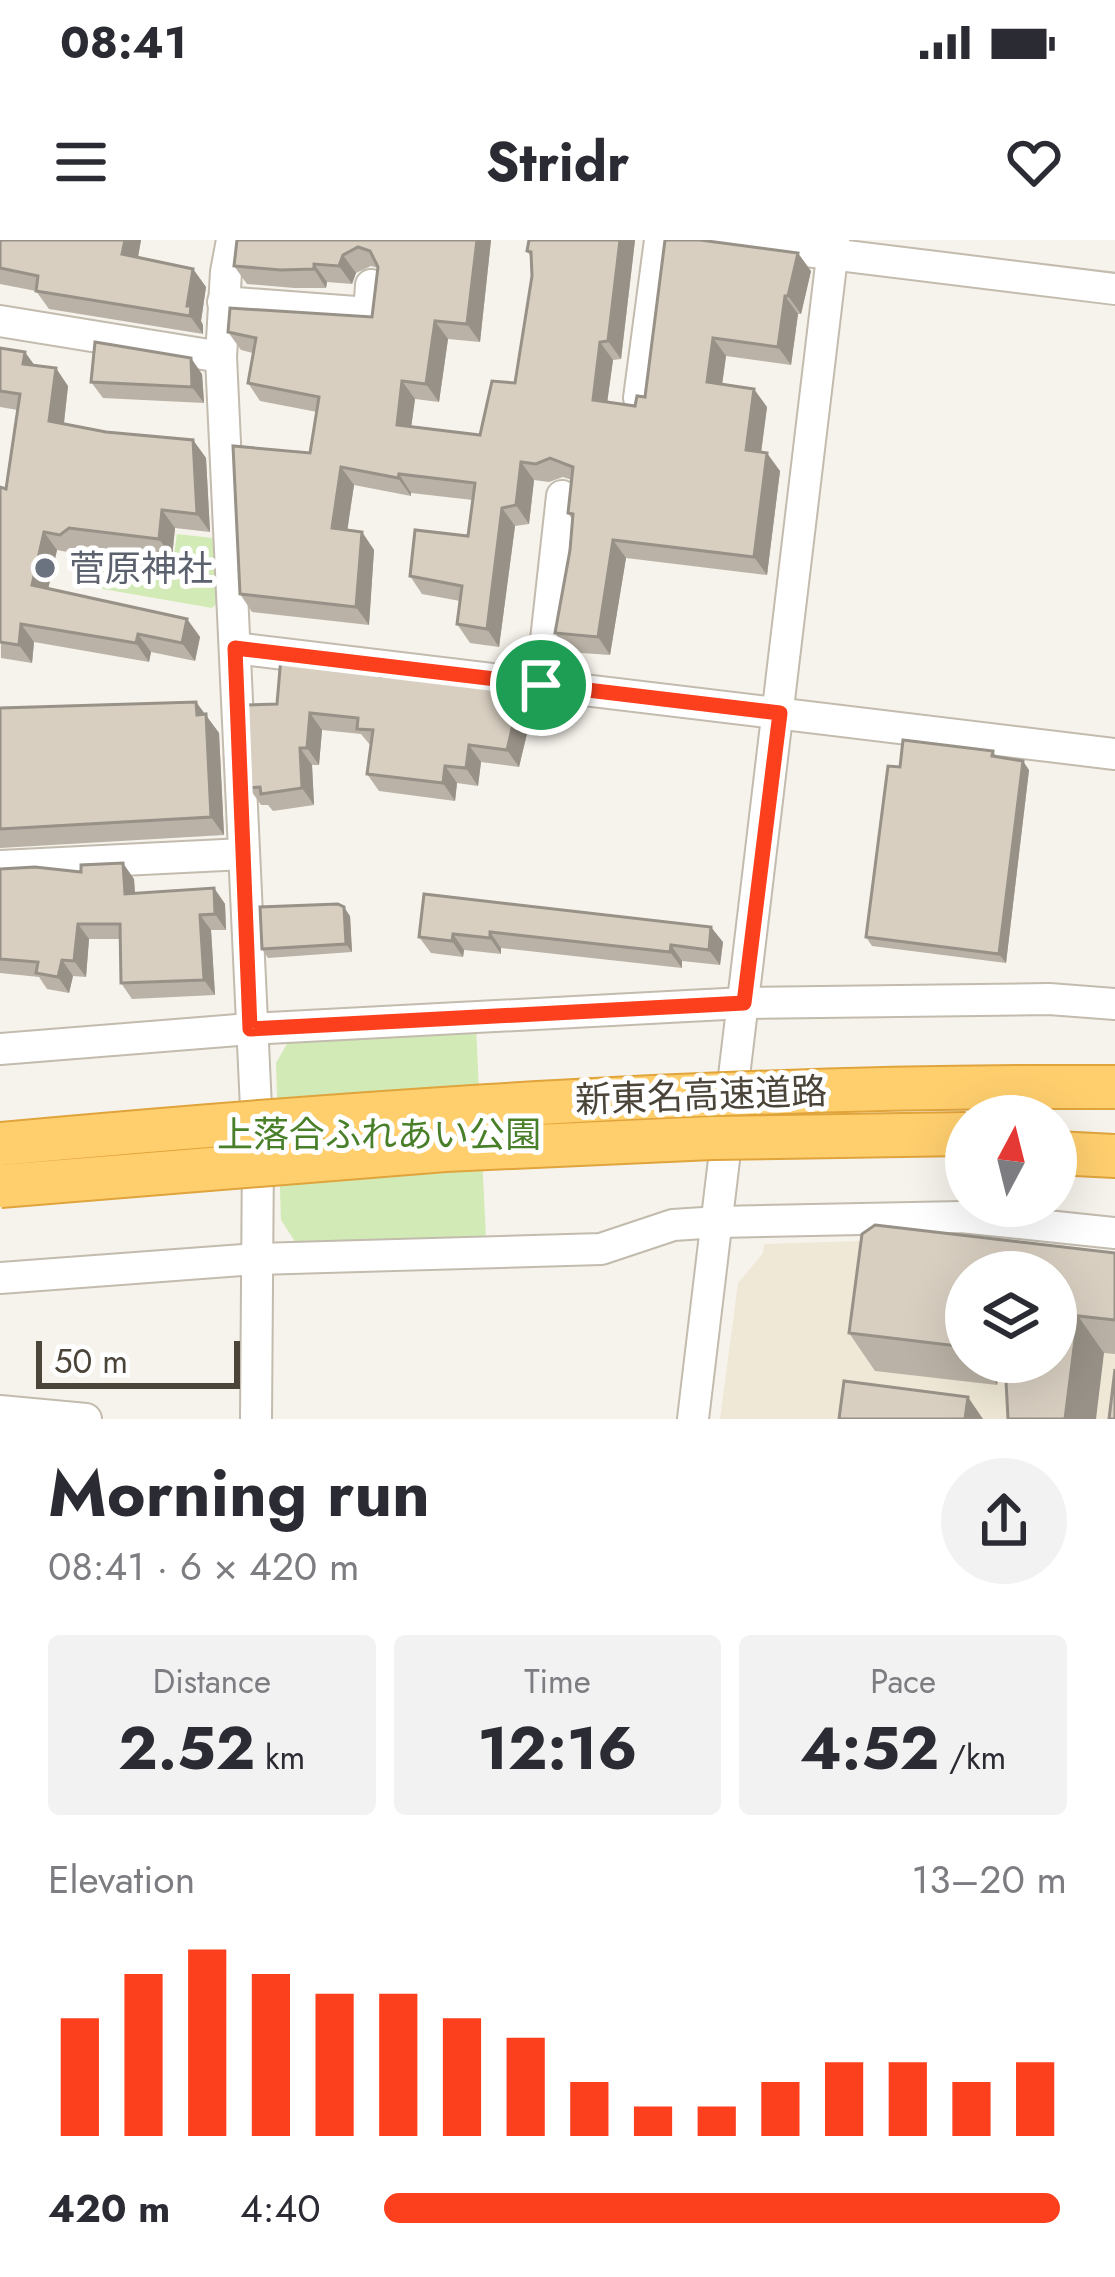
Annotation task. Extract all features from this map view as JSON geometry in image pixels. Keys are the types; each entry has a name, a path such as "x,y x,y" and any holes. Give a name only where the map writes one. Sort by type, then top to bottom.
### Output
{"highway":[{"path":"972,1087 1115,1078"},
{"name":"新東名高速道路","path":"0,1144 493,1103 972,1087 1115,1088"},
{"path":"1077,1134 1115,1133"},
{"name":"新東名高速道路","path":"0,1186 445,1150 712,1138 945,1134"},
{"path":"445,1150 601,1155 945,1152"},
{"path":"1077,1155 1115,1156"}],"street":[{"path":"232,240 221,357 258,1150 256,1419"},
{"path":"639,398 659,240"},
{"path":"717,240 833,247 1115,289"},
{"path":"693,1419 833,247"},
{"path":"224,302 369,310"},
{"path":"0,321 221,357"},
{"path":"541,685 562,496"},
{"path":"235,648 1115,754"},
{"path":"0,866 244,854"},
{"path":"0,1049 250,1029 744,1003 1049,1000 1115,1004"},
{"path":"0,1278 257,1259 601,1250 673,1225 719,1222 961,1217 1115,1233"},
{"path":"0,1412 86,1419"}],"shaded area":[{"path":"987,1237 1115,1254 1115,1419 720,1419 738,1283 763,1253 764,1244"}],"green space":[{"path":"108,521 106,549 139,553 138,560 173,563 177,534 213,538 216,604 212,608 103,589 84,577 88,544"},
{"name":"上落合ふれあい公園","path":"476,1026 486,1240 298,1246 281,1220 276,1063 291,1037"}],"building":[{"path":"0,240 125,240 122,254 193,269 187,306 191,306 190,316 36,291 38,276 0,268"},
{"path":"237,240 477,240 467,324 435,321 426,384 402,381 397,425 480,435 492,381 515,383 532,276 529,240 620,240 608,341 600,342 593,400 635,406 637,396 645,397 665,240 798,253 785,296 778,347 713,338 707,382 754,389 746,450 767,453 754,557 613,540 598,637 555,633 570,550 573,467 550,458 536,464 521,462 516,505 502,508 487,629 457,624 462,586 410,576 415,530 468,536 475,483 399,474 398,478 341,467 332,528 362,532 356,607 240,594 233,446 310,453 319,397 248,383 256,338 228,332 230,308 372,317 378,267 370,251 358,247 343,255 339,266 314,264 314,269 281,270 234,266"},
{"path":"95,342 191,358 192,387 91,382"},
{"path":"0,348 25,352 23,364 56,368 49,421 193,440 197,514 162,510 159,539 69,528 60,535 44,532 32,585 187,619 182,643 138,634 136,643 21,624 19,645 0,642 0,487 6,489 20,394 0,391"},
{"path":"281,657 380,669 380,676 421,679 422,674 522,686 507,750 469,745 466,768 445,766 443,783 367,774 373,730 357,729 358,718 310,713 307,748 300,748 302,788 261,794 260,787 249,788 246,705 277,704"},
{"path":"196,702 197,715 206,714 211,817 0,829 0,708"},
{"path":"903,740 993,751 992,756 1023,761 999,954 866,937 888,766 900,767"},
{"path":"123,863 125,894 214,888 215,914 200,915 204,980 121,983 120,924 78,924 74,961 62,960 58,977 36,973 38,962 0,959 0,869 81,872 81,865"},
{"path":"424,894 711,927 709,950 671,945 670,952 490,932 490,938 453,934 452,941 419,937"},
{"path":"260,907 344,907 346,944 262,949"},
{"path":"875,1225 1115,1253 1115,1320 1078,1316 1077,1324 1077,1251 945,1251 945,1344 849,1333 862,1234"},
{"path":"1115,1369 1115,1419 1109,1419"},
{"path":"844,1381 968,1397 965,1419 839,1419"},
{"path":"1006,1383 1070,1383 1065,1419 1008,1419"}],"place":[{"name":"菅原神社","path":"45,568"}],"route":[{"path":"235,648 541,685 780,713 744,1003 250,1029 235,648"}]}
